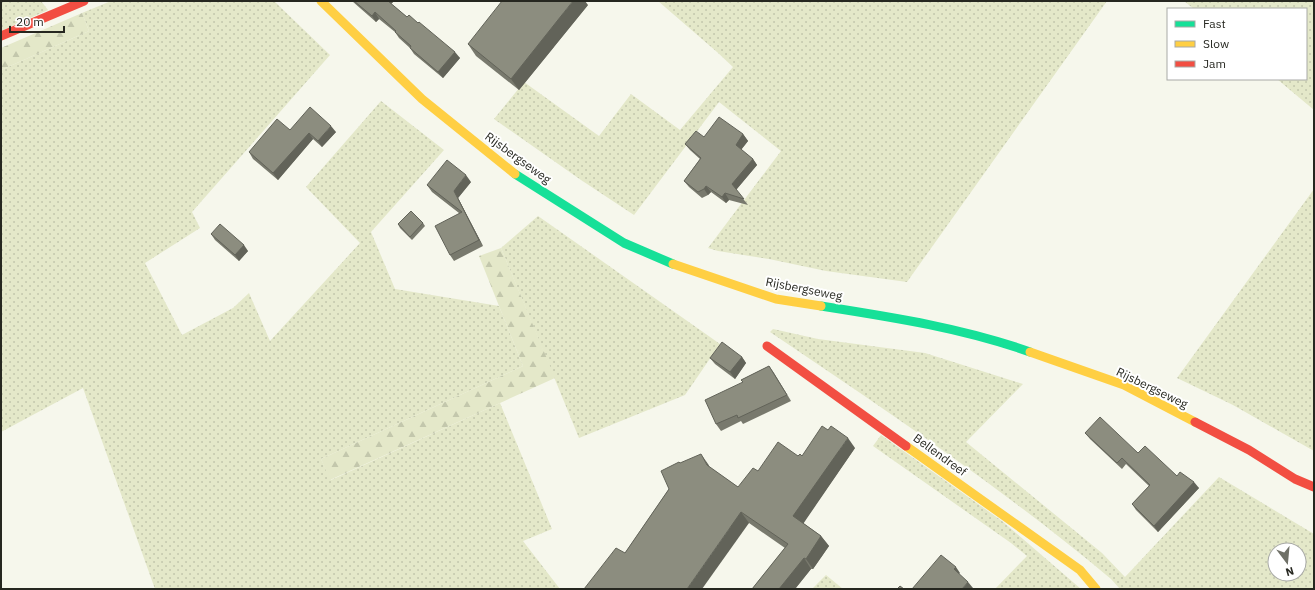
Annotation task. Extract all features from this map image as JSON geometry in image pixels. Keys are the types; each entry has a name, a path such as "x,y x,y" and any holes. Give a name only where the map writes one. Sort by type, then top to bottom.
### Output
{"main road":[{"path":"1,36 84,1"},
{"name":"Rijsbergseweg","path":"321,1 422,99 516,176 624,243 680,267 776,298 904,319 1012,346 1124,386 1249,450 1312,491"},
{"name":"Bellendreef","path":"767,346 1080,570 1096,589"}],"green space":[{"path":"1,1 41,1 48,10 1,31"},
{"path":"111,1 274,1 330,55 192,212 200,228 145,263 182,335 233,308 249,293 270,341 360,243 306,187 381,101 444,150 371,232 395,289 499,306 523,366 321,459 331,480 500,403 552,529 523,541 560,589 155,589 83,388 1,432 1,70 89,31 82,13"},
{"path":"658,1 1107,1 907,282 826,271 708,248 781,151 719,102 634,215 494,119 524,82 599,136 631,94 680,130 733,67"},
{"path":"1184,1 1314,1 1314,110 1278,80 1307,80 1307,8 1193,8"},
{"path":"82,13 89,31 1,70 1,48"},
{"path":"1314,189 1314,451 1233,405 1177,378"},
{"path":"538,216 720,344 685,395 579,438 501,248"},
{"path":"501,248 555,378 330,480 321,459 523,366 479,256"},
{"path":"773,329 818,339 925,353 1023,384 966,442 1102,553 1125,577 1219,477 1314,534 1314,589 1120,589 1111,579 1029,514 987,482 901,421 770,332"},
{"path":"881,435 1002,521 1081,589 995,589 1027,556 1011,543 873,446"},
{"path":"826,575 843,589 812,589"}],"building":[{"path":"354,1 388,1 407,17 409,15 418,23 419,22 455,52 438,72 410,48 411,46 375,12 372,16"},
{"path":"502,1 573,1 511,79 468,44"},
{"path":"310,107 331,126 318,141 309,133 273,173 249,152 277,119 290,130"},
{"path":"719,117 743,134 736,145 753,159 732,184 744,199 725,193 722,197 706,186 698,192 684,181 701,158 685,144 696,131 704,137"},
{"path":"447,160 466,175 454,191 479,240 450,255 435,226 462,212 427,185"},
{"path":"411,211 423,223 410,237 398,224"},
{"path":"220,224 244,245 235,255 211,234"},
{"path":"722,342 742,357 730,372 710,358"},
{"path":"769,366 787,395 738,418 737,415 716,424 705,400 743,382 741,380"},
{"path":"1100,417 1138,453 1145,446 1177,476 1180,472 1194,482 1154,526 1132,504 1150,485 1122,458 1117,463 1085,433"},
{"path":"822,426 828,430 831,426 848,438 793,516 821,536 806,559 804,558 779,589 752,589 788,544 741,512 687,589 584,589 616,548 625,553 669,489 661,471 679,462 680,463 701,454 707,465 738,487 753,468 758,471 778,442 798,456 800,454 802,456"},
{"path":"941,555 956,567 954,569 968,582 962,589 912,589"},
{"path":"900,586 904,589 897,589"}],"traffic: fast":[{"path":"515,174 624,243 673,264"},
{"path":"821,306 927,324 979,336 1030,352"}],"traffic: slow":[{"path":"321,1 422,99 515,174"},
{"path":"673,264 776,299 821,306"},
{"path":"1030,352 1124,385 1195,422"},
{"path":"906,446 1080,570 1096,589"}],"traffic: jam":[{"path":"1,36 84,1"},
{"path":"767,346 906,446"},
{"path":"1195,422 1249,450 1295,479 1314,487"}]}
